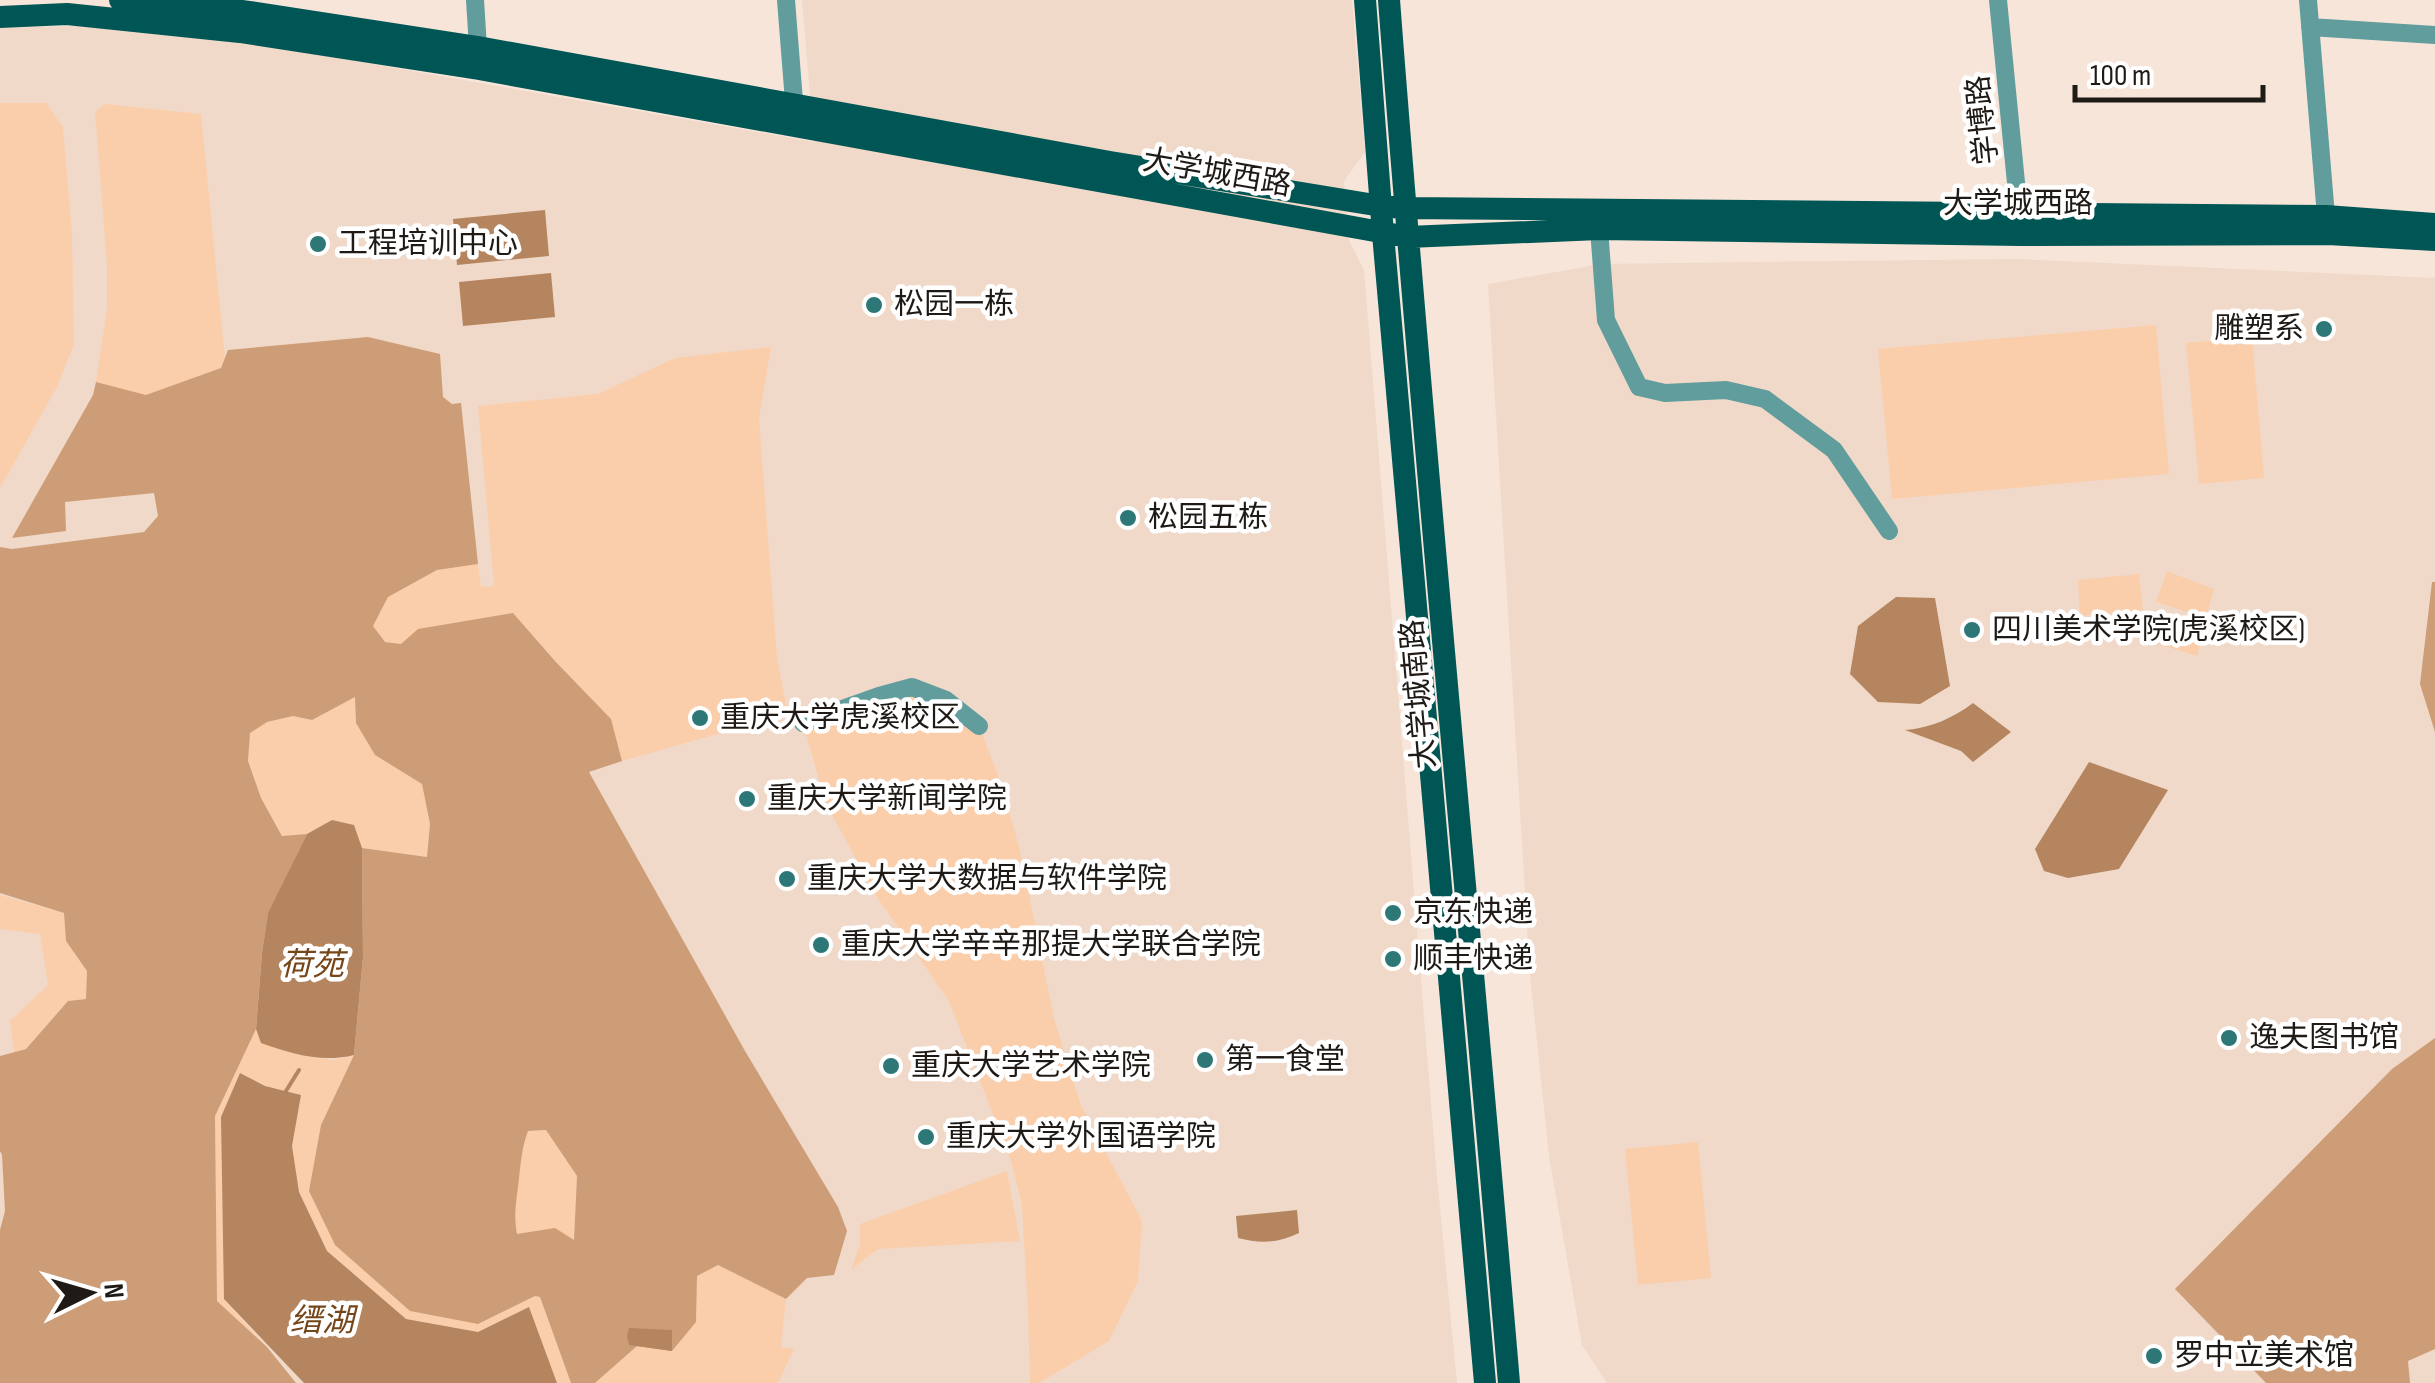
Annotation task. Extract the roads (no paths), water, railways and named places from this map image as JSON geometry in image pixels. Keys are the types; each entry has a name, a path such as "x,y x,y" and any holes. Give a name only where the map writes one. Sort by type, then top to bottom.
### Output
{"main road":[{"name":"大学城西路","path":"120,0 243,11 478,47 795,117 1408,237 1598,229 2435,224"},
{"name":"大学城南路","path":"1365,0 1393,207 1408,237 1508,1383"},
{"name":"大学城南路","path":"1389,0 1393,207 1383,234 1484,1383"},
{"name":"大学城西路","path":"0,17 67,7 1393,207 2020,225"},
{"name":"大学城西路","path":"2327,225 2435,240"}],"street":[{"path":"475,0 478,47"},
{"path":"786,0 795,117"},
{"name":"学博路","path":"1998,0 2020,225"},
{"path":"2308,0 2327,225"},
{"path":"2310,27 2435,34"},
{"path":"1598,229 1606,320 1639,386 1665,393 1726,390 1765,399 1834,450 1890,532"},
{"path":"804,723 912,688 946,700 979,726"}],"water":[{"path":"545,210 549,256 457,265 453,219"},
{"path":"551,273 555,317 463,326 459,282"},
{"path":"1896,597 1935,598 1950,686 1920,704 1878,702 1850,674 1858,626"},
{"path":"1973,703 2011,732 1973,762 1961,751 1905,730 1941,721"},
{"path":"2089,762 2168,790 2119,869 2068,878 2044,871 2035,849"},
{"name":"荷苑","path":"332,820 354,825 362,848 363,957 354,1055 319,1058 261,1043 256,1029 268,913 307,834"},
{"name":"缙湖","path":"240,1073 265,1086 301,1095 292,1146 299,1192 327,1251 406,1319 478,1332 529,1307 557,1383 304,1383 224,1299 221,1117"},
{"path":"1297,1210 1299,1233 1269,1242 1238,1238 1236,1216"},
{"path":"629,1328 672,1330 672,1351 629,1345"}],"waterway":[{"path":"286,1091 299,1070"}],"place":[{"name":"工程培训中心","path":"318,244"},
{"name":"松园一栋","path":"874,305"},
{"name":"雕塑系","path":"2324,329"},
{"name":"松园五栋","path":"1128,518"},
{"name":"四川美术学院(虎溪校区)","path":"1972,630"},
{"name":"重庆大学虎溪校区","path":"700,718"},
{"name":"重庆大学新闻学院","path":"747,799"},
{"name":"重庆大学大数据与软件学院","path":"787,879"},
{"name":"京东快递","path":"1393,913"},
{"name":"重庆大学辛辛那提大学联合学院","path":"821,945"},
{"name":"顺丰快递","path":"1393,959"},
{"name":"逸夫图书馆","path":"2229,1038"},
{"name":"第一食堂","path":"1205,1060"},
{"name":"重庆大学艺术学院","path":"891,1066"},
{"name":"重庆大学外国语学院","path":"926,1137"},
{"name":"罗中立美术馆","path":"2154,1356"}]}
